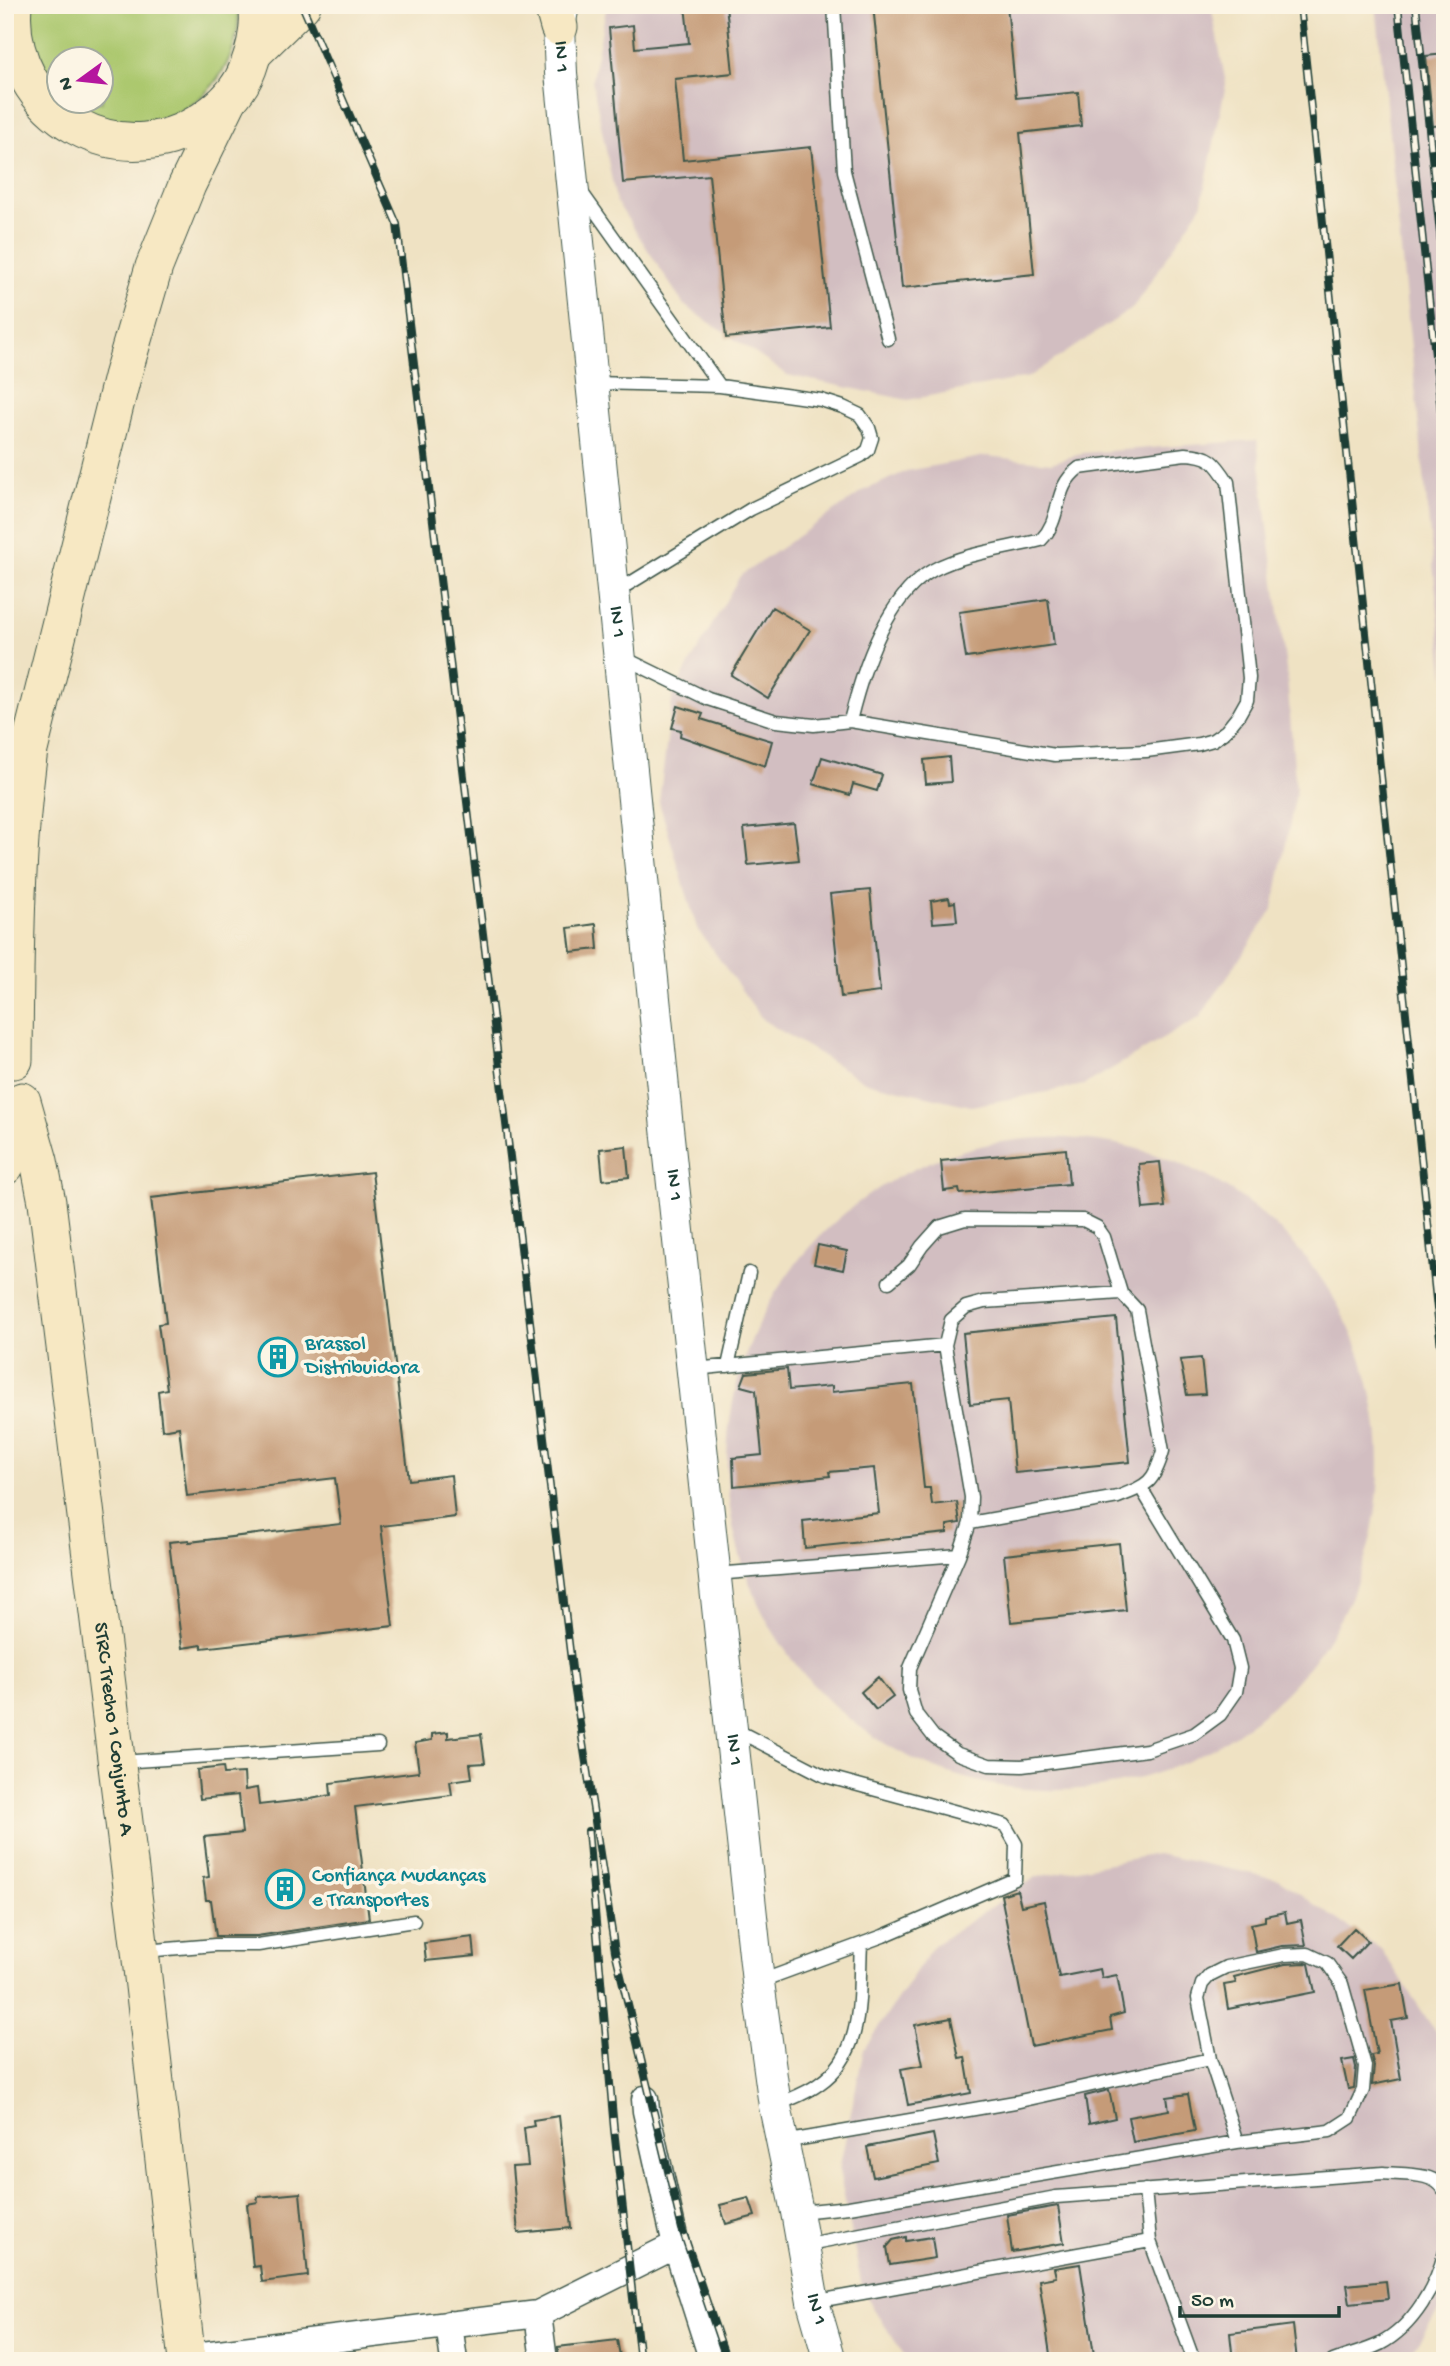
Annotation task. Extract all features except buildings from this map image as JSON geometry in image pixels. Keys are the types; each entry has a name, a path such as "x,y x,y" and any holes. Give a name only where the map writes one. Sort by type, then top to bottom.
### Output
{"main road":[{"path":"5,1166 16,1142 22,1101 22,1082 10,1053 17,866 29,750 122,377 154,267 187,185 228,101 244,78 254,51 259,13 257,5"},
{"path":"254,51 302,5"},
{"path":"10,27 21,68 43,103 76,128 116,141 157,141 196,127 228,101"},
{"name":"STRC Trecho 1 Conjunto A","path":"22,1101 47,1202 140,1951 186,2359"}],"street":[{"name":"IN 1","path":"558,12 571,177 758,1982 775,2106 813,2302 831,2361"},
{"path":"645,2099 676,2245 713,2361"},
{"path":"186,2359 286,2353 449,2324 538,2314 676,2245"},
{"path":"538,2314 544,2361"},
{"path":"449,2324 454,2361"}],"lane":[{"path":"834,5 844,171 888,339"},
{"path":"571,177 720,386"},
{"path":"592,383 720,386 821,400 860,415 872,438 868,450 846,464 751,509 614,593"},
{"path":"620,656 708,699 776,722 814,725 850,721 1055,755 1146,751 1213,740 1226,731 1238,716 1247,699 1249,678 1228,482 1221,469 1203,455 1185,454 1079,468 1062,485 1054,521 1041,540 962,559 934,569 916,581 900,598 868,663 850,721"},
{"path":"889,1282 909,1265 939,1227 965,1219 1083,1220 1097,1227 1104,1237 1121,1293 1137,1310 1163,1451 1157,1473 1141,1488 1118,1497 970,1522"},
{"path":"728,1366 749,1273"},
{"path":"1121,1293 984,1302 966,1307 951,1320 945,1345 971,1497 970,1522 910,1668 909,1690 916,1714 933,1736 958,1754 989,1765 1022,1766 1147,1750 1194,1734 1220,1714 1236,1692 1240,1668 1233,1640 1141,1488"},
{"path":"693,1370 945,1345"},
{"path":"715,1574 958,1555"},
{"path":"731,1728 825,1776 1005,1825 1016,1844 1015,1879 861,1944 758,1982"},
{"path":"116,1762 378,1745"},
{"path":"140,1951 215,1945 258,1945 414,1921"},
{"path":"775,2106 819,2085 843,2063 856,2032 861,1944"},
{"path":"797,2212 849,2207 1237,2142 1329,2130 1349,2118 1363,2090 1365,2066 1342,1984 1327,1963 1308,1954 1284,1955 1226,1967 1210,1975 1202,1984 1198,1998 1210,2059 1237,2142"},
{"path":"782,2142 1014,2102 1210,2059"},
{"path":"803,2245 1056,2197 1382,2173 1428,2177 1443,2186 1445,2192"},
{"path":"1145,2190 1150,2241 1194,2361"},
{"path":"813,2302 1150,2241"},
{"path":"1333,2361 1381,2343 1414,2316 1441,2267 1445,2250"}],"shaded area":[{"path":"607,5 1211,5 1226,84 1201,206 1133,308 1029,377 908,400 787,375 684,305 616,201 592,79"},
{"path":"1376,5 1445,5 1445,681"},
{"path":"1257,440 1287,677 1296,792 1273,909 1200,1017 1084,1085 971,1106 865,1082 763,1020 697,928 659,802 673,693 740,576 865,490 907,471 986,456 1051,463 1083,453"},
{"path":"1053,1138 1117,1144 1178,1163 1234,1193 1260,1212 1283,1234 1305,1257 1324,1283 1354,1339 1373,1400 1379,1464 1373,1528 1354,1589 1324,1645 1305,1671 1283,1694 1260,1716 1234,1735 1178,1765 1117,1784 1053,1790 989,1784 928,1765 872,1735 846,1716 823,1694 801,1671 782,1645 752,1589 733,1528 727,1464 733,1400 752,1339 782,1283 801,1257 823,1234 846,1212 872,1193 928,1163 989,1144"},
{"path":"1157,1854 1278,1879 1381,1949 1445,2046 1445,2302 1405,2361 908,2361 863,2292 839,2170 864,2049 933,1946 1036,1877"}],"green space":[{"path":"25,5 238,5 237,30 231,54 220,76 204,94 184,109 162,119 138,123 112,121 94,116 116,116 116,46 46,46 46,78 39,69"}],"railway":[{"path":"302,5 397,224 574,1685 615,1951 682,2229 727,2361"},
{"path":"1300,5 1445,1385"},
{"path":"1398,5 1445,450"},
{"path":"1416,5 1445,281"},
{"path":"588,1831 614,2129 640,2361"}],"place":[{"name":"Brassol Distribuidora","path":"278,1357"},
{"name":"Confiança Mudanças e Transportes","path":"285,1889"}]}
